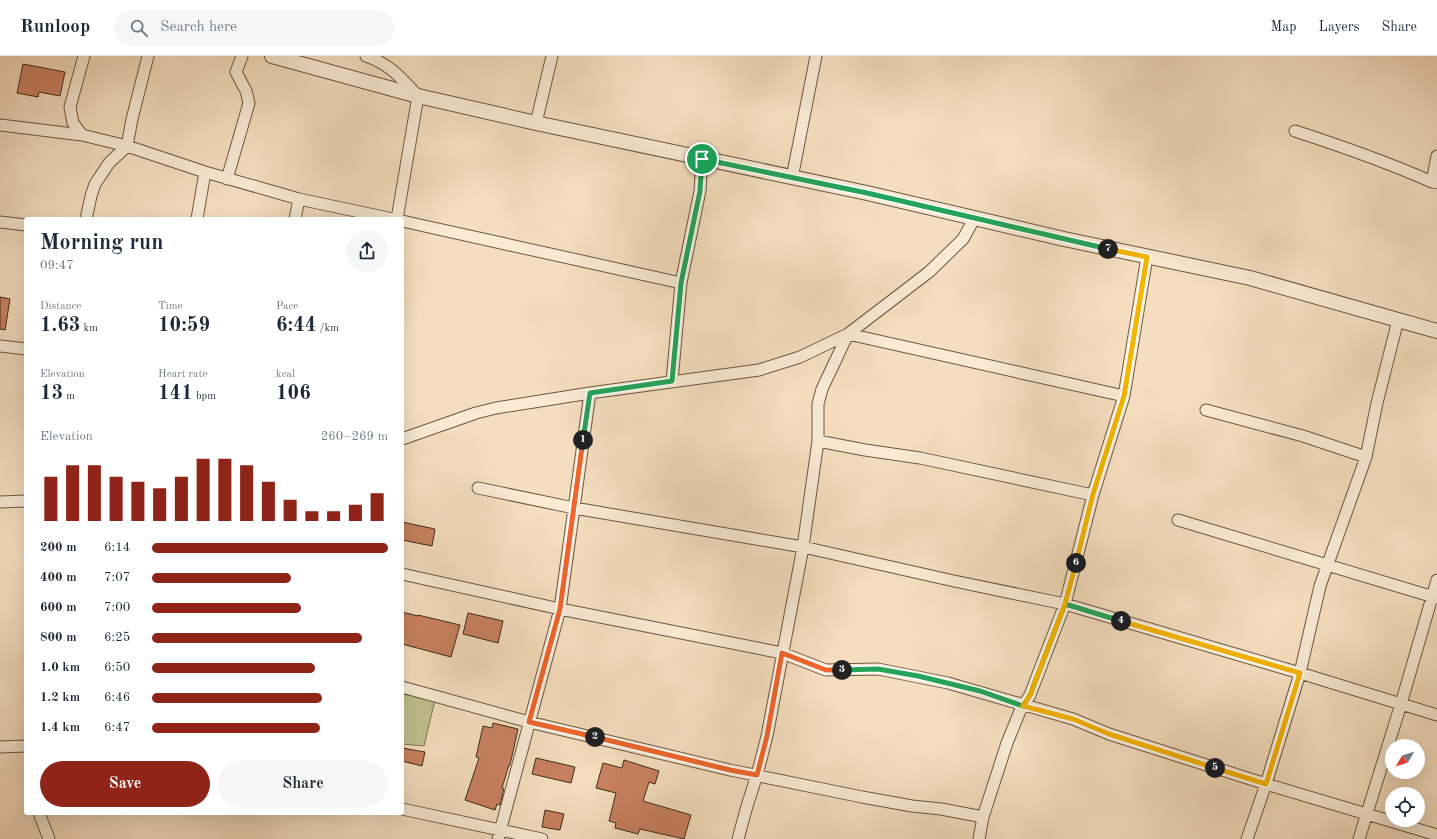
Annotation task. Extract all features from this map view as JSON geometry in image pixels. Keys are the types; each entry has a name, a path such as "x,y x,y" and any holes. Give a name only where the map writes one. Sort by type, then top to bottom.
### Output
{"street":[{"path":"82,135 73,123 70,107 84,56"},
{"path":"86,217 95,184 109,163 127,146 132,119 148,56"},
{"path":"227,179 249,103 246,91 236,72 242,56"},
{"path":"272,56 418,96 536,123 867,193 974,219 1250,278 1437,331"},
{"path":"366,56 378,60 393,69 418,96"},
{"path":"536,123 552,56"},
{"path":"792,178 816,56"},
{"path":"397,217 418,96"},
{"path":"0,125 82,135 127,146 227,179 299,199 384,217"},
{"path":"1295,131 1374,157 1435,183 1437,156"},
{"path":"672,381 681,283 700,191 702,159"},
{"path":"197,217 205,172"},
{"path":"295,217 299,199"},
{"path":"404,438 476,413 496,408 672,381 759,370 800,357 848,334 929,272 963,239 974,219"},
{"path":"404,221 681,283"},
{"path":"0,222 24,225"},
{"path":"979,839 984,817 1007,743 1023,706 1030,695 1065,604 1093,494 1124,396 1147,257"},
{"path":"1248,839 1300,673 1320,586 1366,457 1377,403 1398,320"},
{"path":"848,334 1124,396"},
{"path":"738,839 746,806 757,775 767,736 803,547 818,441 818,404 822,389 848,334"},
{"path":"0,346 24,349"},
{"path":"499,834 560,609 590,393"},
{"path":"1206,410 1303,436 1366,457"},
{"path":"818,441 920,458 1093,494"},
{"path":"478,488 574,508 803,547 1065,604 1437,715"},
{"path":"0,502 24,501"},
{"path":"1178,520 1435,597"},
{"path":"404,574 560,609 782,653 826,670 878,669 980,691 1023,706 1073,719 1109,734 1266,784 1368,813 1437,835"},
{"path":"1359,839 1435,597 1437,580"},
{"path":"404,688 529,722 730,770 862,797 984,817"},
{"path":"0,747 24,746"},
{"path":"404,810 499,834 542,839"},
{"path":"40,815 49,839"}],"green space":[{"path":"404,694 435,700 424,746 404,744"}],"building":[{"path":"23,64 65,72 60,96 39,92 38,97 17,93"},
{"path":"0,297 10,299 5,330 0,329"},
{"path":"404,522 435,529 432,546 404,540"},
{"path":"404,612 460,625 451,657 404,645"},
{"path":"468,613 503,621 498,643 463,634"},
{"path":"493,723 518,729 510,765 502,788 504,789 500,805 497,804 495,810 465,800 479,758 476,757 483,726 492,728"},
{"path":"404,748 425,752 422,766 404,762"},
{"path":"536,758 575,767 571,783 532,774"},
{"path":"624,760 659,771 655,784 649,782 643,801 691,815 684,839 640,829 638,834 615,828 616,823 609,821 616,793 596,788 603,763 622,768"},
{"path":"545,810 564,814 560,830 542,827"}],"route":[{"path":"702,159 700,191 681,283 672,381 590,393 560,609 529,722 603,738 730,770 757,775 767,736 782,653 812,666 826,670 878,669 918,676 980,691 1023,706 1030,695 1065,604 1300,673 1266,784 1109,734 1073,719 1023,706 1030,695 1048,649 1065,604 1093,494 1124,396 1147,257 974,219 867,193 702,159"}]}
